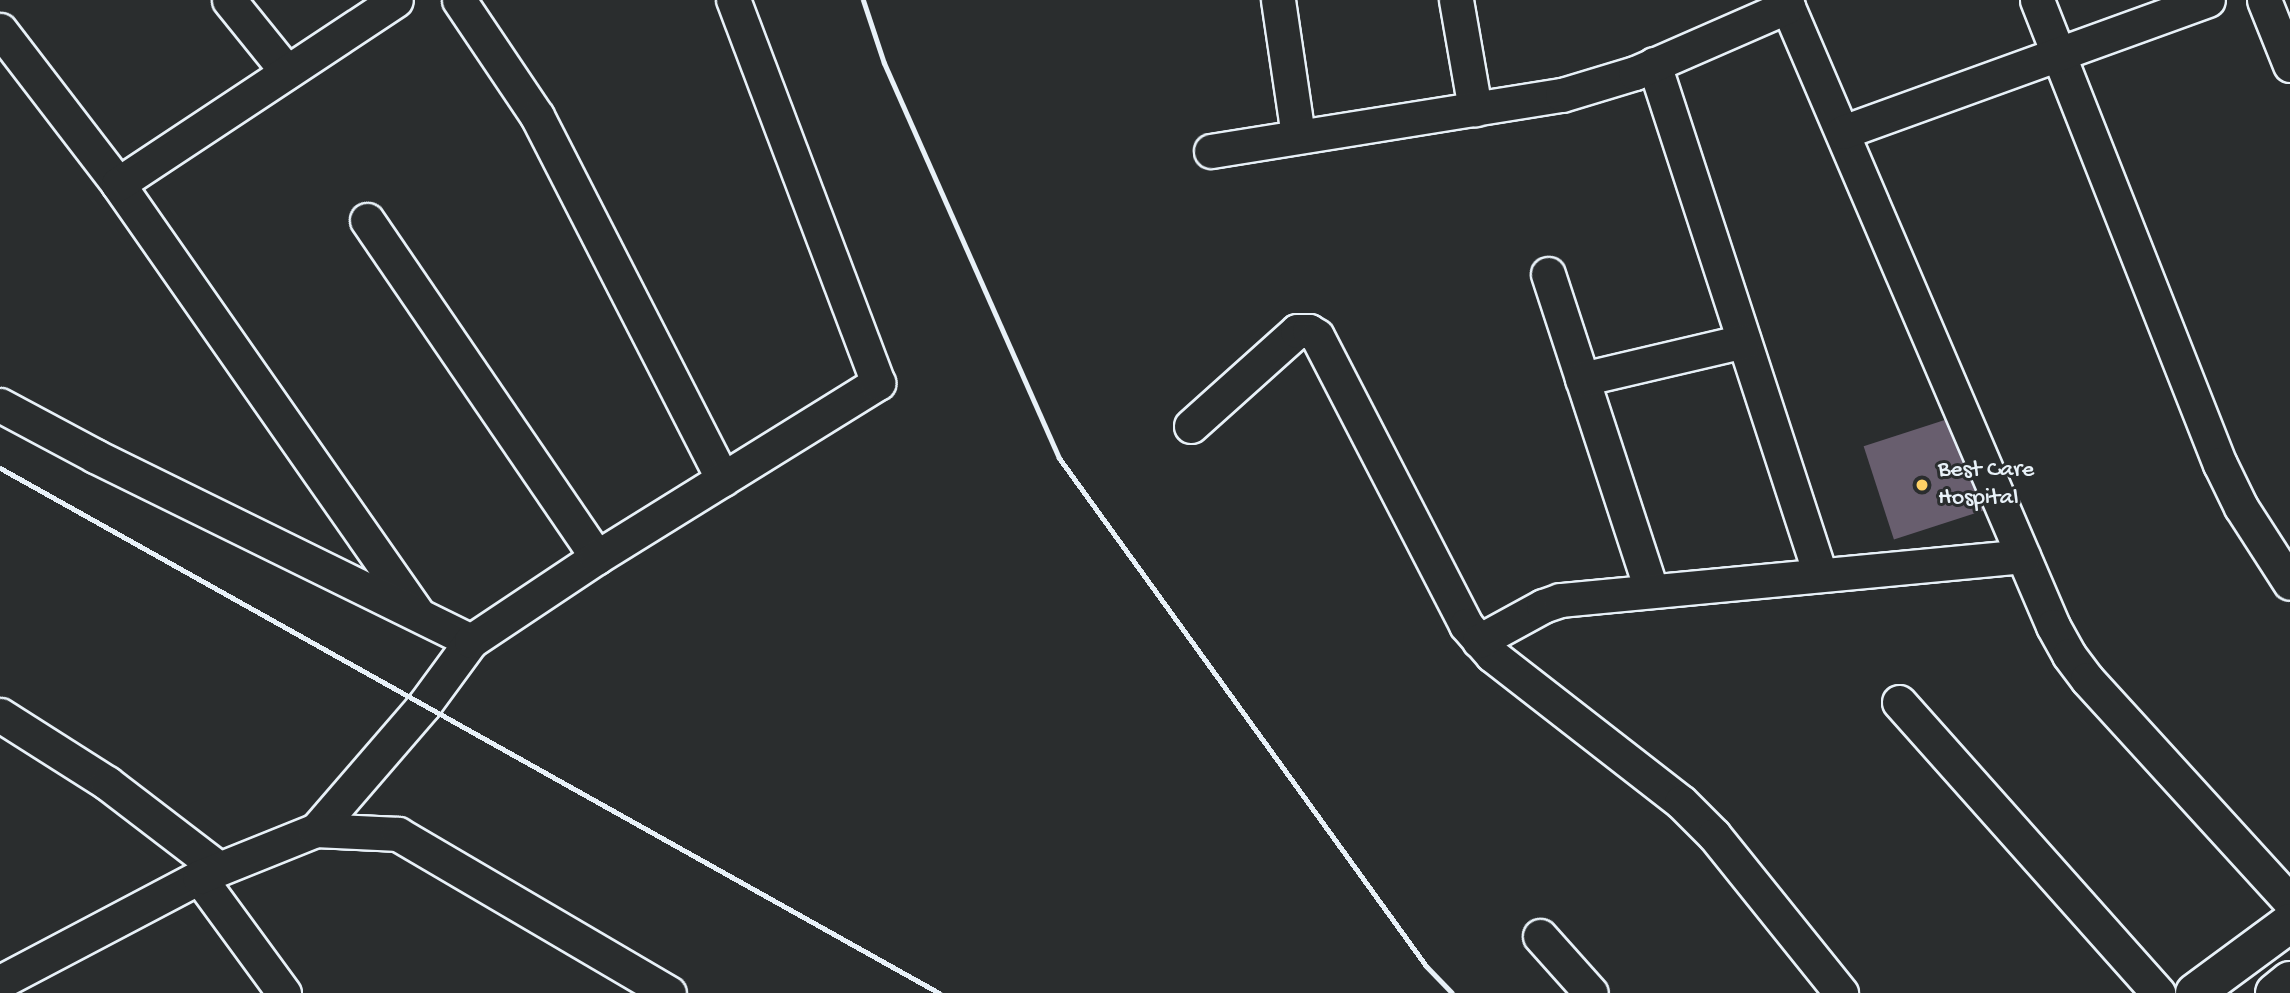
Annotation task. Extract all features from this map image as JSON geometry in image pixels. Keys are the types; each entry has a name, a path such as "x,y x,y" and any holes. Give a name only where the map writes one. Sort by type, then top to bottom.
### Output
{"street":[{"path":"229,0 287,72"},
{"path":"118,184 396,0"},
{"path":"459,0 537,116 723,479"},
{"path":"316,830 424,705 471,641 597,557 878,383 733,0"},
{"path":"1278,0 1298,136"},
{"path":"1456,0 1475,109"},
{"path":"2037,0 2220,464 2241,507 2290,583"},
{"path":"1843,132 2208,0"},
{"path":"2263,0 2290,65"},
{"path":"1210,150 1562,96 1605,84 1654,64 1786,3 2053,626 2087,679 2290,901"},
{"path":"0,30 118,184 421,617"},
{"path":"1654,64 1820,574"},
{"path":"366,220 597,557"},
{"path":"1548,274 1651,590"},
{"path":"1191,426 1297,331 1309,331 1317,336 1452,603 1479,641 1492,655 1681,802 1714,835 1841,993"},
{"path":"1582,379 1744,341"},
{"path":"0,405 95,456 471,641"},
{"path":"1479,641 1543,606 1560,600 2023,556"},
{"path":"1899,702 2158,993"},
{"path":"0,715 107,783 208,872 284,993"},
{"path":"15,983 208,872 316,830 398,834 645,988"},
{"path":"2195,993 2290,923"},
{"path":"1540,936 1591,993"},
{"path":"2275,993 2290,981"}],"building":[{"path":"1954,417 1984,510 1894,540 1864,446"}],"railway":[{"path":"863,0 884,63 1059,458 1426,966 1452,993"},
{"path":"0,468 939,993"}],"place":[{"name":"Best Care Hospital","path":"1922,485"}]}
